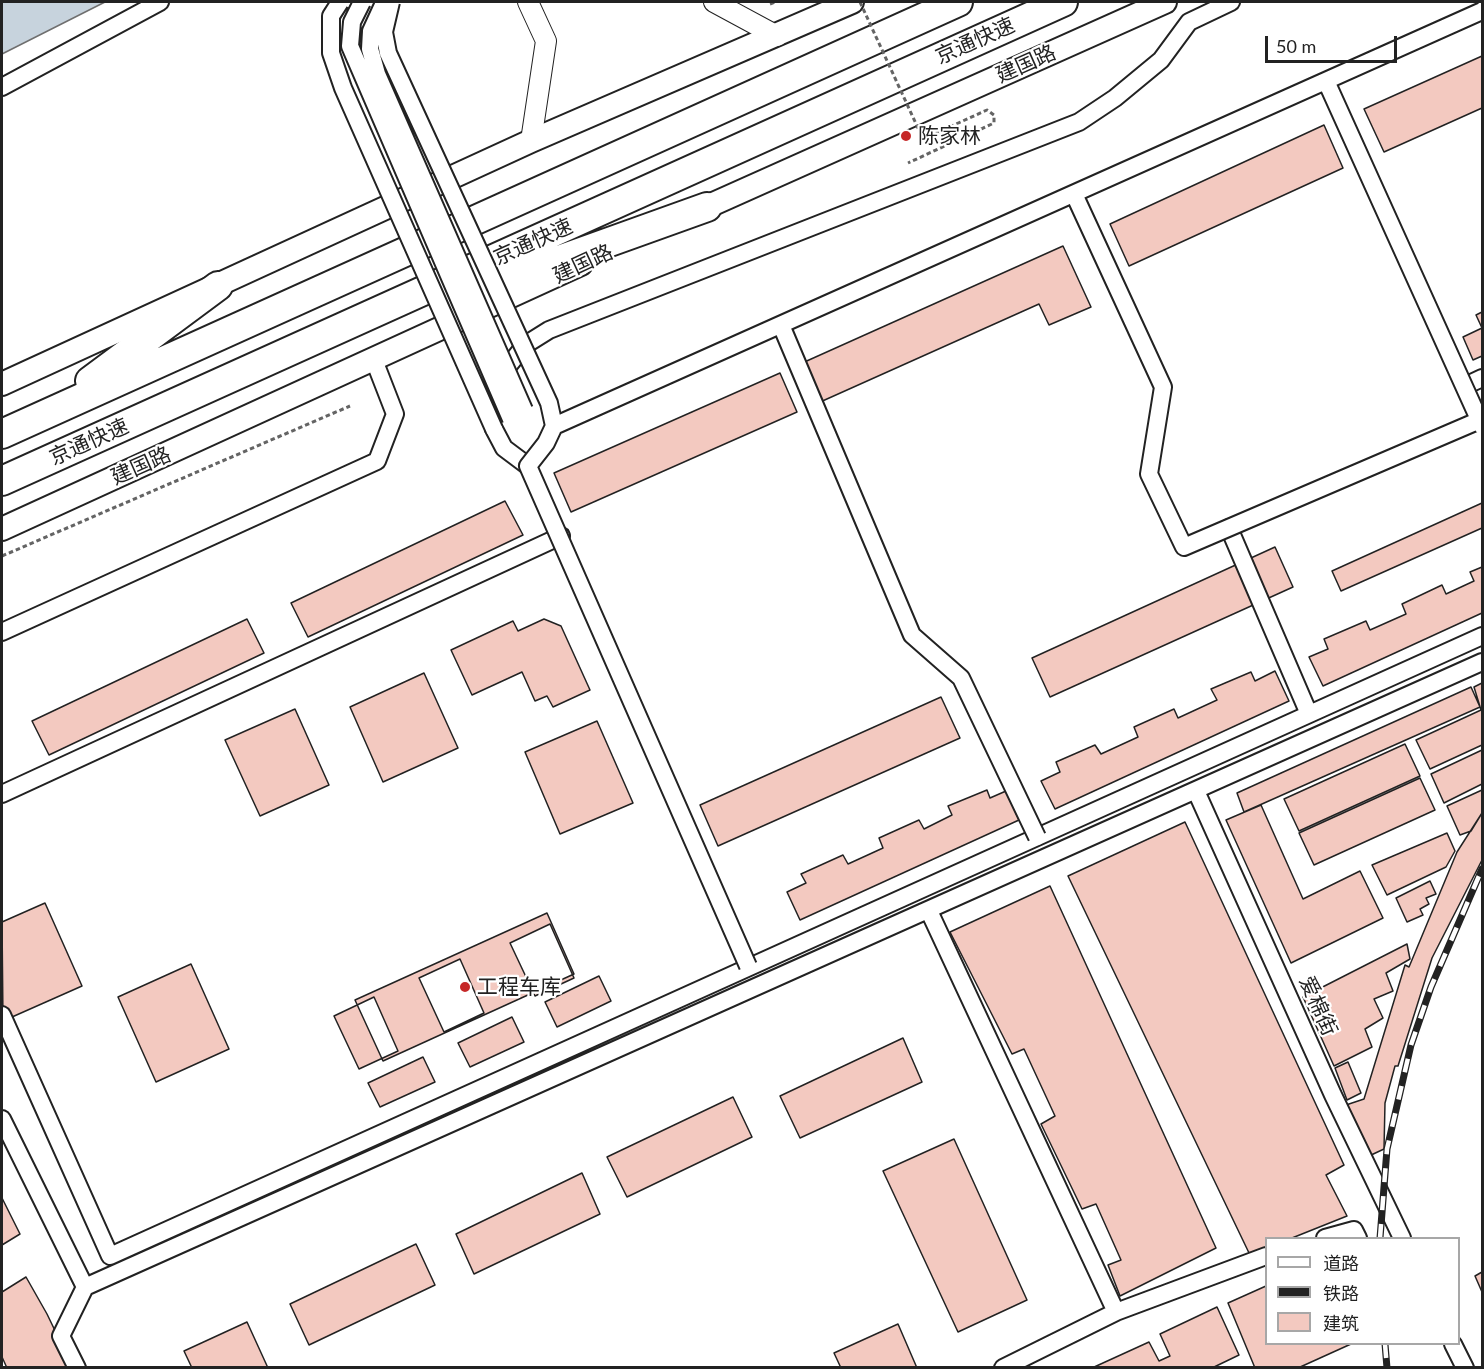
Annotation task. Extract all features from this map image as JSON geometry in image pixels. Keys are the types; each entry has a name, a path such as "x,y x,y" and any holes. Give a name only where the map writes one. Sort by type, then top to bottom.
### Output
{"highway":[{"name":"京通快速","path":"2,434 958,2"},
{"name":"京通快速","path":"2,481 1063,2"},
{"path":"234,378 707,207"},
{"path":"45,415 218,286"}],"main road":[{"path":"2,384 531,141 852,2"},
{"name":"建国路","path":"2,529 707,207 1166,2"}],"street":[{"path":"2,87 160,2"},
{"path":"340,2 331,16 331,53 343,88 494,429 504,448 528,466 561,536 748,966"},
{"path":"362,2 352,22 350,46 518,415 505,370 377,74 370,49 371,31 386,2"},
{"path":"391,2 384,32 388,53 549,403 554,426 546,443 528,466"},
{"path":"528,2 546,41 531,141"},
{"path":"714,2 777,36"},
{"path":"505,370 525,345 549,330 1079,122 1114,98 1161,60 1189,21 1231,2"},
{"path":"554,426 1482,11"},
{"path":"1074,194 1163,387 1149,474 1184,547 1481,423 1326,81"},
{"path":"781,325 912,635 961,678 1036,837"},
{"path":"2,632 377,461 395,414 374,360"},
{"path":"1465,386 1482,378"},
{"path":"1228,528 1309,714"},
{"path":"2,794 561,536"},
{"path":"2,1015 110,1256 1482,636"},
{"path":"77,1368 61,1336 85,1287 1482,662"},
{"name":"爱棉街","path":"1196,791 1333,1095 1401,1237"},
{"path":"929,911 1116,1312"},
{"path":"2,1119 85,1287"},
{"path":"1331,1237 1354,1230 1357,1237"},
{"path":"1003,1368 1116,1312 1265,1256"},
{"path":"1454,1345 1465,1368"}],"path":[{"path":"770,4 775,2"},
{"path":"860,2 923,139 987,110 994,115 994,123 908,164"},
{"path":"2,556 350,406"}],"shaded area":[{"path":"2,2 105,2 2,54"}],"building":[{"path":"1482,56 1482,108 1384,152 1364,109"},
{"path":"1324,125 1343,168 1129,266 1110,224"},
{"path":"1063,246 1091,307 1049,325 1039,304 818,403 800,364"},
{"path":"1482,312 1482,328 1476,315"},
{"path":"1482,328 1482,356 1473,360 1463,337"},
{"path":"780,373 797,412 571,512 554,473"},
{"path":"505,501 523,535 308,637 291,603"},
{"path":"1482,503 1482,528 1341,591 1332,571"},
{"path":"1275,547 1293,587 1050,697 1032,658"},
{"path":"1482,567 1482,613 1323,686 1309,657 1328,649 1324,639 1366,621 1370,630 1406,614 1402,604 1442,585 1446,594 1474,581 1470,572"},
{"path":"247,619 264,653 49,755 32,721"},
{"path":"544,619 561,626 590,690 553,707 547,696 535,701 522,672 472,695 451,650 513,621 518,631"},
{"path":"1275,671 1289,701 1055,809 1041,781 1060,772 1056,762 1095,745 1101,754 1138,737 1134,727 1174,709 1178,718 1217,700 1211,689 1251,672 1255,681"},
{"path":"424,673 458,748 383,782 350,707"},
{"path":"1482,683 1482,745 1430,769 1416,740 1481,710 1474,687"},
{"path":"1471,687 1480,707 1244,812 1237,793"},
{"path":"941,697 960,738 718,846 700,805"},
{"path":"295,709 329,785 260,816 225,740"},
{"path":"597,721 633,803 560,834 525,752"},
{"path":"1405,744 1420,776 1299,831 1284,799"},
{"path":"1482,750 1482,784 1444,803 1431,774"},
{"path":"1420,778 1435,810 1314,865 1299,833"},
{"path":"987,790 990,798 1006,791 1019,820 800,920 787,892 806,883 801,874 843,855 848,864 883,848 879,838 919,820 924,829 952,815 948,806"},
{"path":"1482,790 1482,813 1471,831 1460,835 1447,806"},
{"path":"1261,805 1303,899 1360,871 1383,918 1291,963 1226,820"},
{"path":"1482,813 1482,860 1432,958 1398,1066 1395,1066 1385,1103 1384,1149 1369,1156 1346,1105 1364,1099 1405,965 1409,967 1457,852"},
{"path":"1185,822 1344,1165 1326,1175 1347,1216 1294,1237 1265,1237 1265,1249 1250,1255 1068,876"},
{"path":"1447,833 1455,851 1446,867 1387,895 1372,865"},
{"path":"1430,881 1436,894 1426,898 1429,904 1420,909 1423,915 1407,922 1396,898"},
{"path":"1050,886 1216,1248 1120,1296 1108,1265 1121,1260 1096,1204 1082,1209 1041,1124 1055,1116 1024,1049 1012,1054 950,932"},
{"path":"45,903 82,986 3,1021 2,922"},
{"name":"工程车库","path":"547,913 574,974 383,1061 355,1000"},
{"path":"550,924 574,978 535,996 510,943"},
{"path":"1407,944 1410,959 1386,973 1393,991 1374,999 1383,1018 1365,1029 1372,1047 1334,1066 1303,997"},
{"path":"460,959 484,1013 444,1032 419,978"},
{"path":"191,964 229,1049 156,1082 118,997"},
{"path":"599,976 611,1001 557,1027 545,1002"},
{"path":"374,997 398,1051 359,1069 334,1016"},
{"path":"512,1017 524,1042 470,1067 458,1043"},
{"path":"903,1038 922,1082 800,1138 780,1096"},
{"path":"423,1057 435,1082 380,1107 368,1083"},
{"path":"1348,1062 1361,1093 1347,1100 1335,1068"},
{"path":"733,1097 752,1137 627,1197 607,1157"},
{"path":"954,1139 1027,1300 958,1332 883,1171"},
{"path":"582,1173 600,1214 474,1274 456,1234"},
{"path":"2,1198 20,1234 2,1245"},
{"path":"416,1244 435,1285 309,1345 290,1304"},
{"path":"1482,1272 1482,1292 1475,1276"},
{"path":"26,1277 73,1368 7,1368 2,1357 2,1292"},
{"path":"1265,1286 1265,1345 1349,1345 1298,1368 1255,1368 1228,1303"},
{"path":"1217,1307 1239,1355 1212,1368 1092,1368 1149,1342 1159,1361 1170,1356 1160,1334"},
{"path":"247,1322 268,1368 192,1368 184,1351"},
{"path":"898,1324 917,1368 841,1368 834,1353"}],"railway":[{"path":"1380,1237 1387,1149 1411,1045 1431,987 1482,869"},
{"path":"1385,1345 1387,1368"}],"place":[{"name":"陈家林","path":"906,136"},
{"name":"工程车库","path":"465,987"}]}
